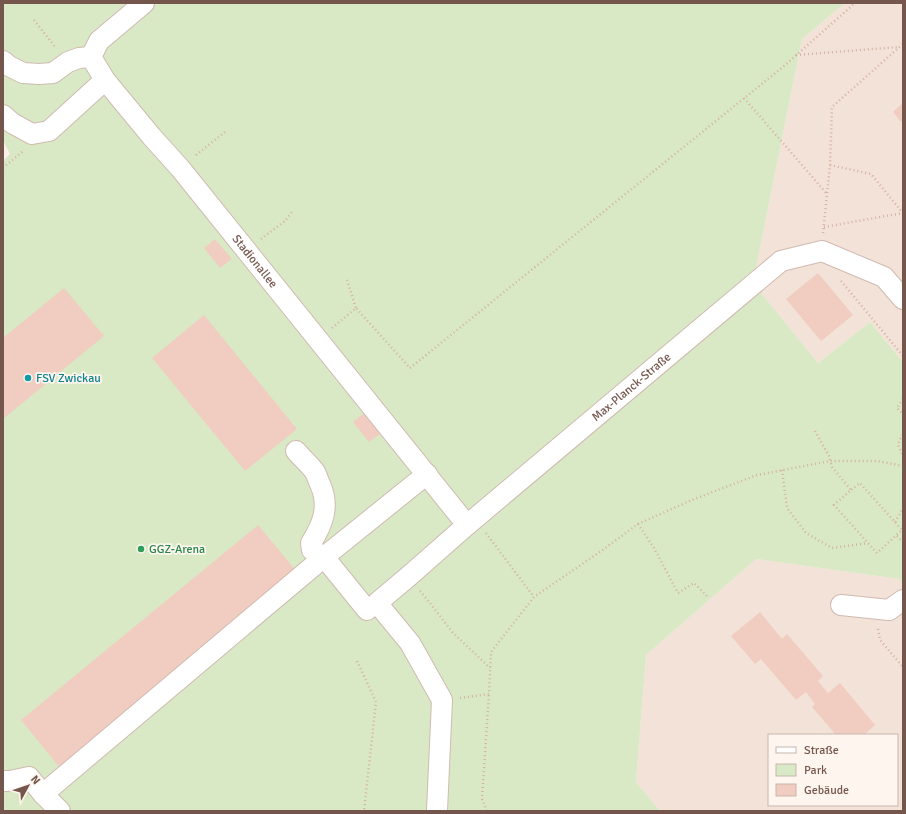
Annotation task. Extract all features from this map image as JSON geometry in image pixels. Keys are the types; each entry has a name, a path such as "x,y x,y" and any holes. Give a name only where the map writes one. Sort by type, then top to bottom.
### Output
{"street":[{"path":"3,61 9,66 23,73 53,73 68,62 91,56 99,41 144,3"},
{"name":"Stadionallee","path":"91,56 105,80 152,138 180,168 467,525"},
{"path":"3,115 12,123 32,134 49,131 105,80"},
{"path":"822,251 884,277 903,299"},
{"name":"Max-Planck-Straße","path":"372,606 781,261 822,251"},
{"path":"296,451 315,473 322,489 325,503 324,516 317,534 311,543 312,550 324,557 410,643 442,700 437,811"},
{"path":"43,794 324,557 427,474"},
{"path":"841,605 889,610 903,600"},
{"path":"3,781 29,777 60,811"}],"path":[{"path":"347,280 356,308 410,368 744,98 855,3"},
{"path":"34,20 68,62"},
{"path":"822,251 830,165 832,107 903,44"},
{"path":"796,55 899,47"},
{"path":"744,98 827,194"},
{"path":"180,168 225,132"},
{"path":"824,227 903,213 871,174 830,165"},
{"path":"247,251 285,221 292,212"},
{"path":"841,281 903,356"},
{"path":"317,339 356,308"},
{"path":"903,400 897,408 903,414"},
{"path":"815,431 829,456 832,467 852,490"},
{"path":"903,436 898,445 903,456"},
{"path":"487,811 482,799 491,652 534,597 638,524 692,500 757,475 830,462 877,461 903,466"},
{"path":"782,470 787,508 806,533 832,548 868,543"},
{"path":"860,483 902,530 877,553 834,505 852,490 860,483"},
{"path":"895,522 903,509"},
{"path":"638,524 654,548 678,593 694,583 707,596"},
{"path":"897,536 903,542"},
{"path":"490,538 534,597"},
{"path":"420,591 453,633 490,668"},
{"path":"876,608 880,640 903,667"},
{"path":"357,661 376,702 364,811"},
{"path":"442,700 489,694"}],"shaded area":[{"path":"845,3 903,3 903,362 870,322 818,363 753,283 802,39"},
{"path":"756,559 899,579 903,584 903,811 660,811 636,782 646,655"}],"green space":[{"path":"3,3 845,3 802,39 753,283 818,363 870,322 903,362 903,584 899,579 756,559 646,655 636,782 660,811 3,811 3,161 10,154 3,140"}],"building":[{"path":"903,103 903,119 901,122 893,112"},
{"path":"215,239 232,259 220,268 204,248"},
{"path":"818,273 853,315 821,341 786,299"},
{"name":"FSV Zwickau","path":"64,288 104,336 3,419 3,338"},
{"path":"204,315 297,429 245,471 152,358"},
{"path":"364,413 380,434 369,442 353,422"},
{"path":"258,525 298,573 60,768 21,720"},
{"path":"760,612 782,639 787,634 823,676 818,681 828,693 840,683 875,725 865,734 835,734 812,707 815,704 806,692 796,700 761,659 755,664 731,636"}],"place":[{"name":"FSV Zwickau","path":"28,378"},
{"name":"GGZ-Arena","path":"141,549"}]}
